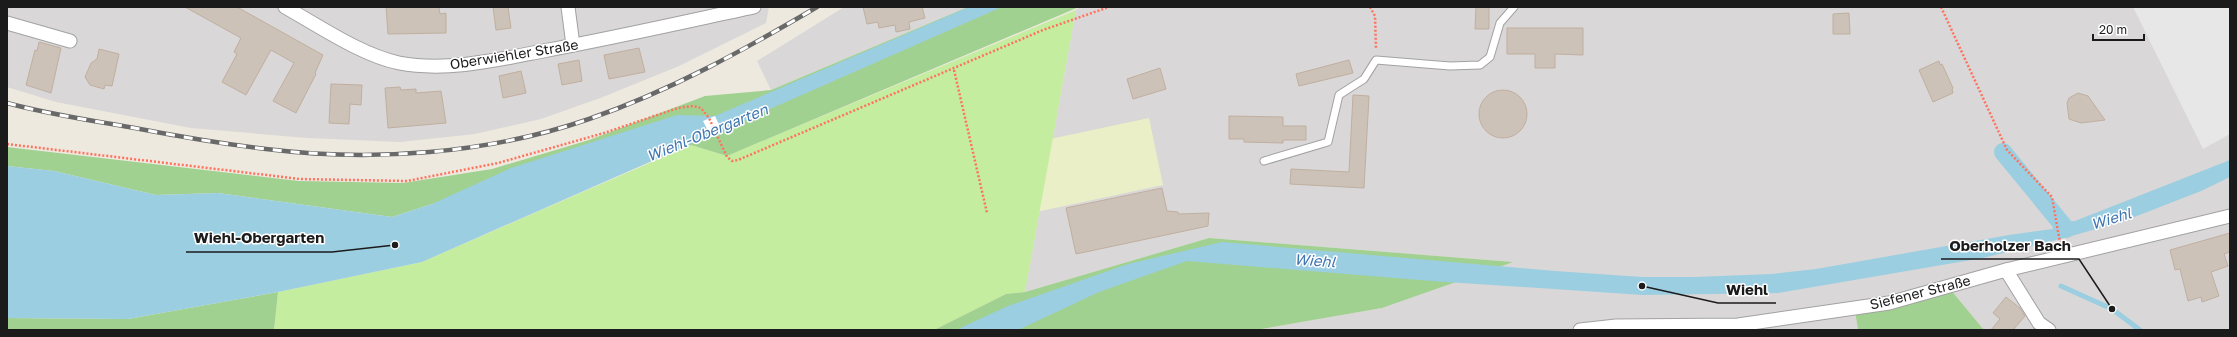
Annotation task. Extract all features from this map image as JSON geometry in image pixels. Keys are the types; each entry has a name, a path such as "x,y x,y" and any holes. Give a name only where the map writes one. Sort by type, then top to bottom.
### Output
{"street":[{"name":"Oberwiehler Straße","path":"285,7 355,47 398,63 435,66 491,61 573,46 754,7"},
{"path":"568,7 573,46"},
{"path":"7,23 70,41"},
{"name":"Siefener Straße","path":"1580,330 1616,326 1738,325 1889,303 2006,270 2063,258 2230,216"},
{"path":"2006,270 2039,323 2050,330"}],"lane":[{"path":"1264,161 1328,142 1339,95 1364,79 1376,60 1450,66 1480,65 1490,57 1500,23 1514,7"}],"path":[{"path":"7,144 300,179 407,181 498,163 604,133 678,108 693,106 701,108 709,118 727,157 732,161 738,160 954,70 1043,30 1109,7"},
{"path":"1370,7 1375,16 1376,60"},
{"path":"1941,7 2007,150 2052,196 2063,258"},
{"path":"954,70 987,212"}],"shaded area":[{"path":"7,7 769,7 766,23 679,66 603,97 541,119 475,134 400,142 307,138 191,128 56,102 7,87"},
{"path":"844,7 968,7 771,90 757,61"},
{"path":"1079,7 2230,7 2230,330 1984,330 1945,283 1854,306 1858,330 1256,330 1382,308 1512,262 1209,238 1025,292 1076,10"},
{"path":"2133,7 2230,7 2230,134 2203,149"}],"green space":[{"path":"968,7 1079,7 727,156 691,145 432,204 392,217 218,193 156,195 54,171 7,166 7,147 299,181 403,183 492,169 589,140 705,96 771,90"},
{"path":"1076,10 1025,292 1006,294 934,330 274,330 278,292 422,262 691,145 727,156"},
{"path":"1149,118 1163,185 998,220 984,153"},
{"path":"1209,238 1513,262 1382,308 1256,330 934,330 1006,294 1025,292"},
{"path":"1950,289 1984,330 1858,330 1855,311"},
{"path":"278,292 274,330 7,330 7,318 128,319"}],"water":[{"path":"969,7 1002,7 422,262 278,292 128,319 7,318 7,166 54,171 156,195 218,193 392,217 432,204 511,168 677,115 715,116"},
{"path":"2230,160 2230,177 2201,191 2124,221 2068,237 1983,258 1778,293 1643,295 1432,281 1187,261 1099,292 1018,330 956,330 1008,306 1128,264 1222,242 1555,271 1642,277 1695,277 1772,274 1816,269 2009,235 2053,229 2052,223 2075,221"}],"pier":[{"path":"715,116 722,131 711,137 703,121"}],"building":[{"path":"185,7 237,7 323,55 315,73 316,74 296,113 273,101 294,63 271,50 246,95 222,82 237,54 234,52 241,38"},
{"path":"386,7 439,7 440,14 446,13 446,33 388,34"},
{"path":"493,7 508,7 511,28 496,30"},
{"path":"863,7 922,7 925,18 909,22 910,29 896,32 895,25 879,28 878,22 867,24"},
{"path":"1476,7 1489,7 1489,29 1475,29"},
{"path":"1849,13 1850,34 1833,34 1833,14"},
{"path":"1507,28 1583,28 1583,55 1555,54 1555,68 1535,68 1535,54 1507,54"},
{"path":"39,42 61,48 51,93 26,85 35,50 37,51"},
{"path":"639,48 645,72 609,79 604,55"},
{"path":"99,49 119,54 112,86 105,85 104,89 90,85 85,77 91,63 97,59"},
{"path":"579,60 582,81 562,85 558,64"},
{"path":"1349,60 1353,73 1299,86 1296,74"},
{"path":"1939,61 1940,65 1942,64 1953,88 1953,93 1933,102 1919,70"},
{"path":"1160,68 1166,89 1133,99 1127,79"},
{"path":"521,71 526,93 503,98 499,76"},
{"path":"331,84 362,85 361,105 350,104 349,124 329,123"},
{"path":"400,87 401,90 416,89 416,93 441,91 446,123 388,128 385,88"},
{"path":"1498,90 1508,90 1520,97 1527,109 1527,119 1520,131 1508,138 1498,138 1490,134 1483,127 1479,119 1479,109 1483,101 1490,94"},
{"path":"2078,93 2088,96 2105,120 2081,123 2069,119 2067,103 2069,98"},
{"path":"1353,95 1369,96 1364,188 1290,184 1291,169 1349,172"},
{"path":"1229,116 1283,117 1283,126 1306,126 1306,140 1283,140 1283,143 1244,142 1244,139 1229,139"},
{"path":"1162,188 1167,211 1178,212 1178,214 1209,213 1208,226 1076,254 1066,208"},
{"path":"2230,233 2230,252 2224,254 2228,266 2211,272 2219,296 2202,302 2201,297 2188,301 2180,269 2175,270 2170,250"},
{"path":"2006,297 2020,308 2025,316 2013,330 1991,330 2000,319 1993,313"}],"waterway":[{"path":"2003,152 2066,229"},
{"path":"2061,286 2112,309 2140,330"}],"railway":[{"path":"7,103 57,114 187,138 266,149 347,155 429,152 511,140 550,131 619,108 649,96 706,69 817,7"}],"place":[{"name":"Wiehl-Obergarten","path":"395,245"},
{"name":"Wiehl","path":"1642,286"},
{"name":"Oberholzer Bach","path":"2112,309"}]}
